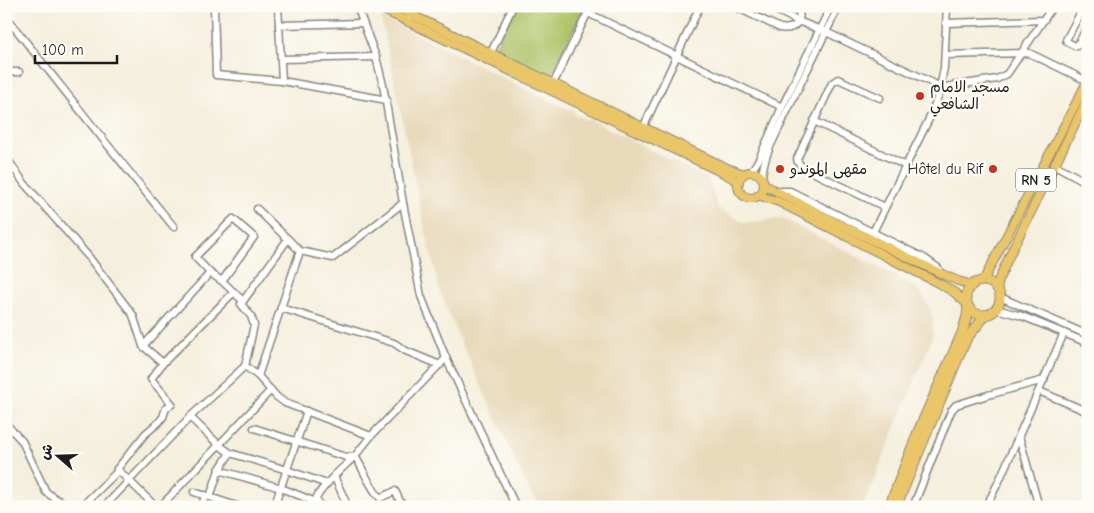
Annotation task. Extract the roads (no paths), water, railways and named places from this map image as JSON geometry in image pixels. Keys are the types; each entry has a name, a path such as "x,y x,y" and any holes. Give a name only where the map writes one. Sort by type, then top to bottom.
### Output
{"highway":[{"path":"888,507 919,429 962,333 967,316 967,293 972,285 977,282 983,281 993,285 998,293 998,305 993,312 986,315 970,334 896,507"},
{"path":"967,305 976,314 986,315"}],"main road":[{"path":"374,6 409,18 642,131 739,182"},
{"path":"394,6 409,18"},
{"name":"RN 5","path":"983,281 1088,80"},
{"name":"RN 5","path":"998,293 999,279 1012,250 1088,98"},
{"path":"642,131 727,168 747,173 757,173 775,191 942,274 972,285"},
{"path":"747,173 739,182 739,189 744,195 750,197 758,195 763,190 763,181"},
{"path":"758,195 779,202 942,285 955,293 967,305"}],"street":[{"path":"214,6 216,75 282,81 387,100"},
{"path":"278,6 282,81"},
{"path":"356,6 376,56 387,100 403,203 421,296 446,358 516,507"},
{"path":"409,18 415,6"},
{"path":"489,57 513,6"},
{"path":"552,87 591,6"},
{"path":"642,131 700,6"},
{"path":"734,6 785,29 794,27 798,21 799,11 797,6"},
{"path":"768,6 941,87 1003,77 1022,53 1053,6"},
{"path":"763,181 763,165 823,31 832,6"},
{"path":"747,173 761,154 782,107 823,31 839,6"},
{"path":"873,232 937,102 945,55 947,6"},
{"path":"1084,6 1066,42 1077,46 1088,26"},
{"path":"588,14 782,107"},
{"path":"6,17 174,227"},
{"path":"946,23 1044,20"},
{"path":"279,25 363,23"},
{"path":"945,55 1029,53 1088,80"},
{"path":"280,59 376,56"},
{"path":"6,72 19,72"},
{"path":"880,98 838,79 832,83 797,158 802,167 885,207"},
{"path":"814,121 906,166"},
{"path":"6,157 24,183 88,256 133,315 143,346 163,363"},
{"path":"1054,165 1088,183"},
{"path":"775,191 790,191 873,232 924,258 938,268 942,274"},
{"path":"257,209 300,251 333,258 403,203"},
{"path":"222,281 254,237 233,220 194,257 244,301"},
{"path":"104,507 190,417 244,366 254,325 251,316 241,304 288,239"},
{"path":"258,376 300,251"},
{"path":"143,346 210,273"},
{"path":"81,507 117,472 117,469 145,434 163,417 166,408 172,404 151,379 163,363 234,292"},
{"path":"998,293 1088,335"},
{"path":"281,308 394,343 406,351 440,365"},
{"path":"996,309 1022,316 1088,343"},
{"path":"986,507 1064,333"},
{"path":"319,505 316,499 327,484 446,358"},
{"path":"244,366 258,376 285,403 371,436"},
{"path":"913,507 951,411 956,405 1044,380"},
{"path":"117,469 158,507 271,390"},
{"path":"1039,391 1088,412"},
{"path":"274,507 307,412"},
{"path":"190,417 230,453 327,484"},
{"path":"6,424 22,441 46,492 72,507"},
{"path":"254,428 346,456 355,456"},
{"path":"1019,436 1038,507"},
{"path":"202,507 219,470 230,453"},
{"path":"355,456 373,490 380,498 395,491 402,507"},
{"path":"219,470 281,488 319,505"},
{"path":"334,476 348,507"},
{"path":"194,492 240,507"}],"place":[{"name":"مسجد الامام الشافعي","path":"920,96"},
{"name":"مقهى الموندو","path":"780,169"},
{"name":"Hôtel du Rif","path":"993,169"}]}
